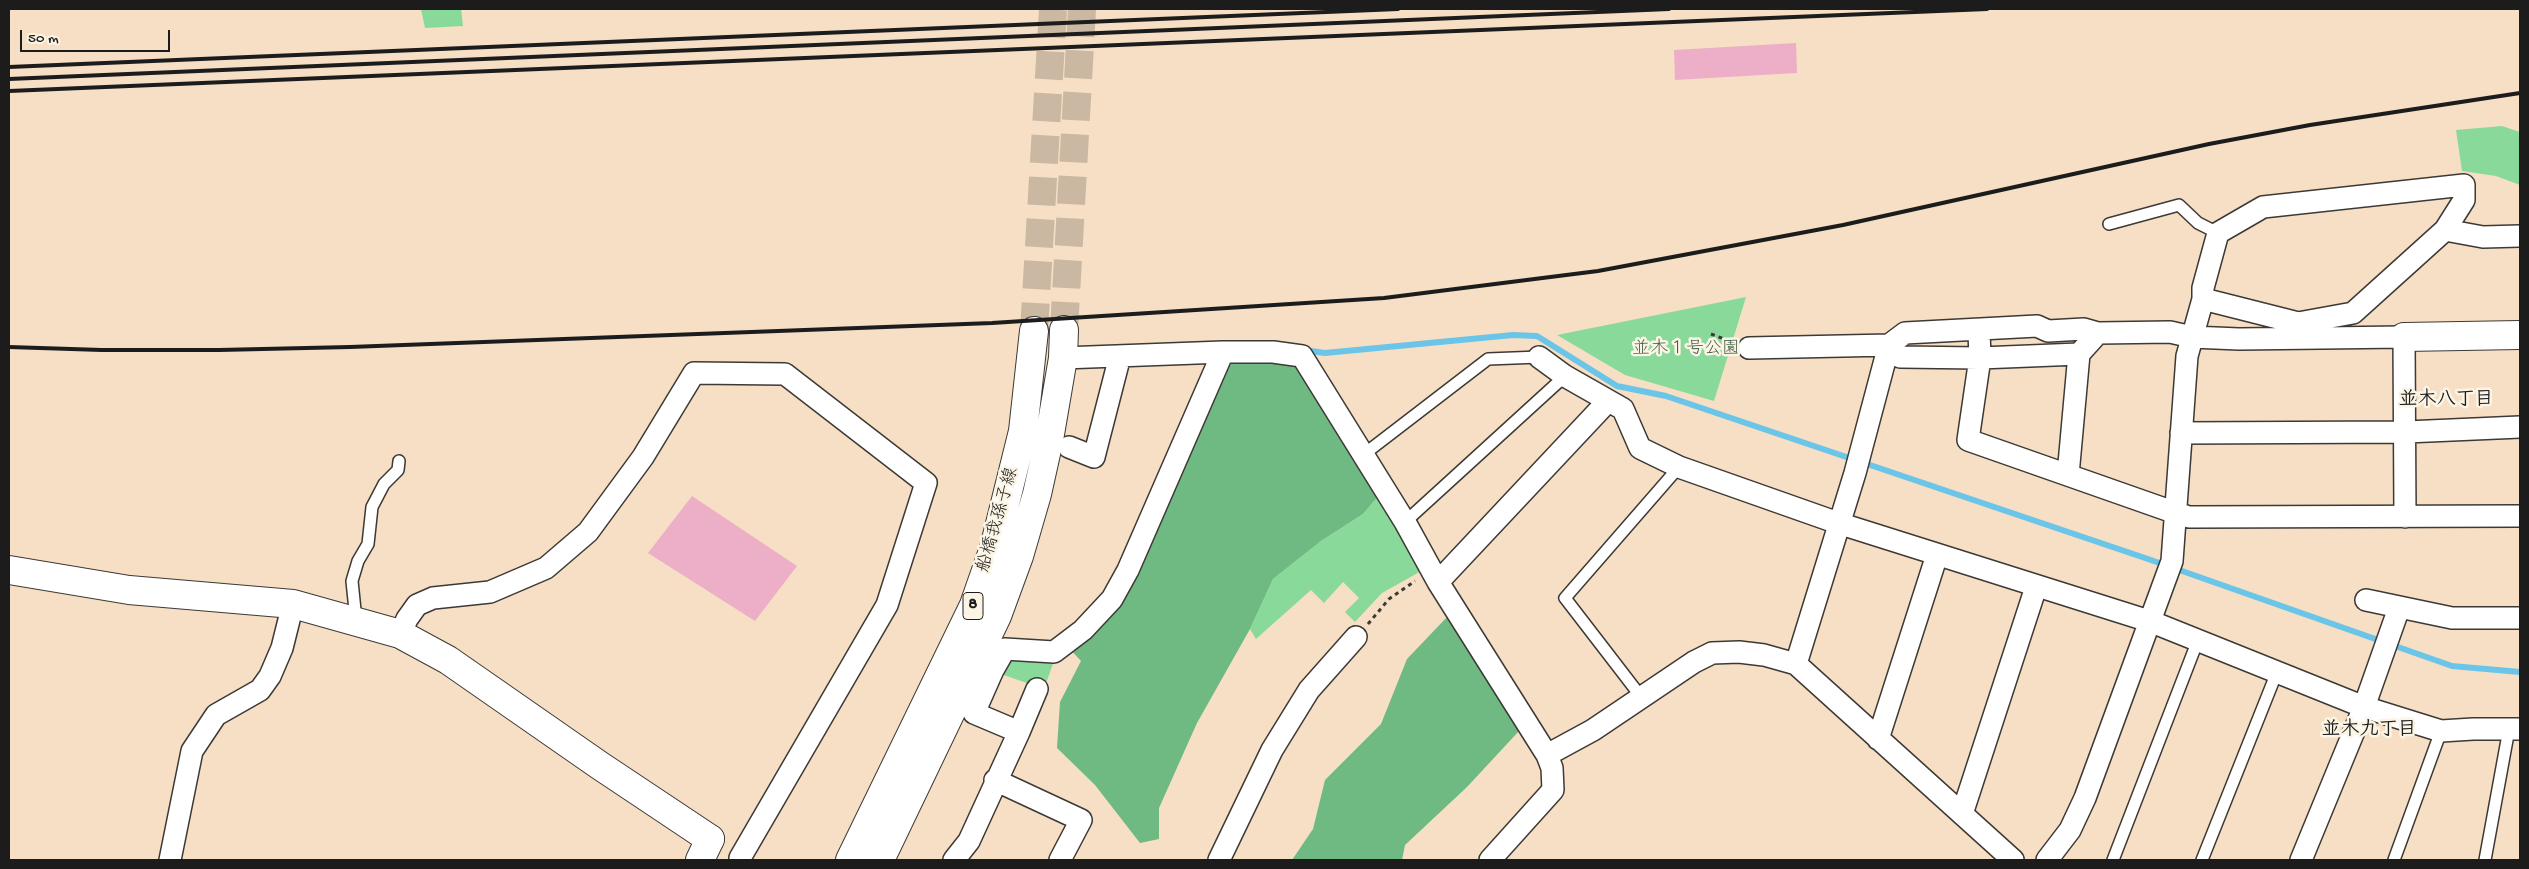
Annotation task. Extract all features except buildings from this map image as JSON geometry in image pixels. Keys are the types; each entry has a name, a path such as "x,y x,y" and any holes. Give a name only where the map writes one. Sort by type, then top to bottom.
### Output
{"main road":[{"name":"船橋我孫子線","path":"880,860 964,710 1020,556 1037,494 1063,358 1064,330"},
{"name":"船橋我孫子線","path":"850,860 974,605 994,548 1023,431 1034,331"},
{"path":"2404,337 2520,336"},
{"path":"9,570 129,590 293,604 356,620 400,634 464,670 599,765 705,850"}],"street":[{"path":"2047,860 2070,830 2085,798 2152,622 2169,571 2176,514 2187,356 2203,299 2203,288 2218,232 2263,207 2464,185 2464,200 2445,230 2353,313 2298,323 2203,299"},
{"path":"2445,230 2483,237 2520,236"},
{"path":"1796,664 1890,346 1905,333 1980,331 2036,326 2048,330 2084,330 2098,333 2170,332 2192,337 2239,339 2404,337 2406,517"},
{"path":"1980,331 1980,358 1968,440 2176,514 2189,517 2520,516"},
{"path":"2068,475 2079,354 2098,333"},
{"path":"1749,348 1890,346 1900,356 1980,358 2079,354"},
{"path":"1063,358 1223,352 1273,352 1302,356 1405,522 1435,576 1547,755 1552,768 1553,790 1490,860"},
{"path":"1018,732 964,710 1005,649 1054,652 1083,630 1112,599 1128,570 1223,352"},
{"path":"1069,447 1094,457 1120,356"},
{"path":"1539,357 1565,376 1623,409 1640,448 1679,467 1838,523 2036,587 2152,622 2364,707 2441,731 2514,729"},
{"path":"400,634 417,605 433,598 490,592 546,568 588,532 643,457 694,373 785,374 926,483 887,605 741,859 705,850"},
{"path":"1435,576 1608,401"},
{"path":"2181,434 2406,432 2520,428"},
{"path":"1878,739 1937,555"},
{"path":"1962,814 2036,587"},
{"path":"2366,600 2452,618 2520,618"},
{"path":"170,860 192,751 216,715 260,690 270,676 282,648 293,604"},
{"path":"2301,860 2364,707 2399,608"},
{"path":"1219,860 1272,750 1310,690 1356,638"},
{"path":"1547,755 1593,730 1694,662 1712,653 1739,652 1764,655 1796,664 2013,860"},
{"path":"954,860 968,841 1036,689"},
{"path":"995,780 1080,820 1060,860"}],"lane":[{"path":"2109,224 2179,205 2198,223 2218,232"},
{"path":"1363,455 1488,359 1539,357"},
{"path":"1405,522 1565,376"},
{"path":"356,620 352,581 358,561 368,544 372,507 384,484 398,470 399,461"},
{"path":"1642,698 1565,598 1679,467"},
{"path":"2113,860 2198,640"},
{"path":"2202,860 2277,672"},
{"path":"2485,860 2514,729"},
{"path":"2394,860 2441,731"}],"path":[{"path":"1356,638 1389,599 1435,576"}],"green space":[{"path":"421,9 461,9 463,26 425,28"},
{"path":"2502,126 2520,132 2520,185 2496,176 2462,171 2456,130"},
{"name":"並木１号公園","path":"1746,297 1714,401 1625,375 1557,335"},
{"path":"1266,360 1301,366 1380,494 1363,514 1321,541 1273,579 1250,629 1197,723 1159,808 1159,839 1140,843 1095,785 1057,748 1060,702 1081,661 1069,648 1086,636 1227,362"},
{"path":"1380,494 1423,570 1382,593 1355,622 1345,612 1359,598 1343,582 1324,603 1311,590 1256,639 1250,629 1273,579 1321,541 1363,514"},
{"path":"1447,617 1519,731 1467,787 1405,845 1402,860 1292,860 1313,829 1325,780 1381,724 1407,659"},
{"path":"1006,656 1055,658 1044,689 998,673"}],"waterway":[{"path":"1304,350 1325,353 1513,335 1537,336 1617,386 1666,396 2148,559 2452,666 2520,672"}],"tunnel":[{"path":"1034,331 1053,9"},
{"path":"1064,330 1082,9"}],"railway":[{"path":"9,67 1398,9"},
{"path":"9,79 1669,9"},
{"path":"9,91 1987,9"},
{"path":"9,347 102,350 350,347 992,323 1384,298 1598,271 1843,225 2209,144 2310,125 2520,93"}],"district":[{"name":"並木八丁目","path":"2446,401"},
{"name":"並木九丁目","path":"2369,731"}]}
